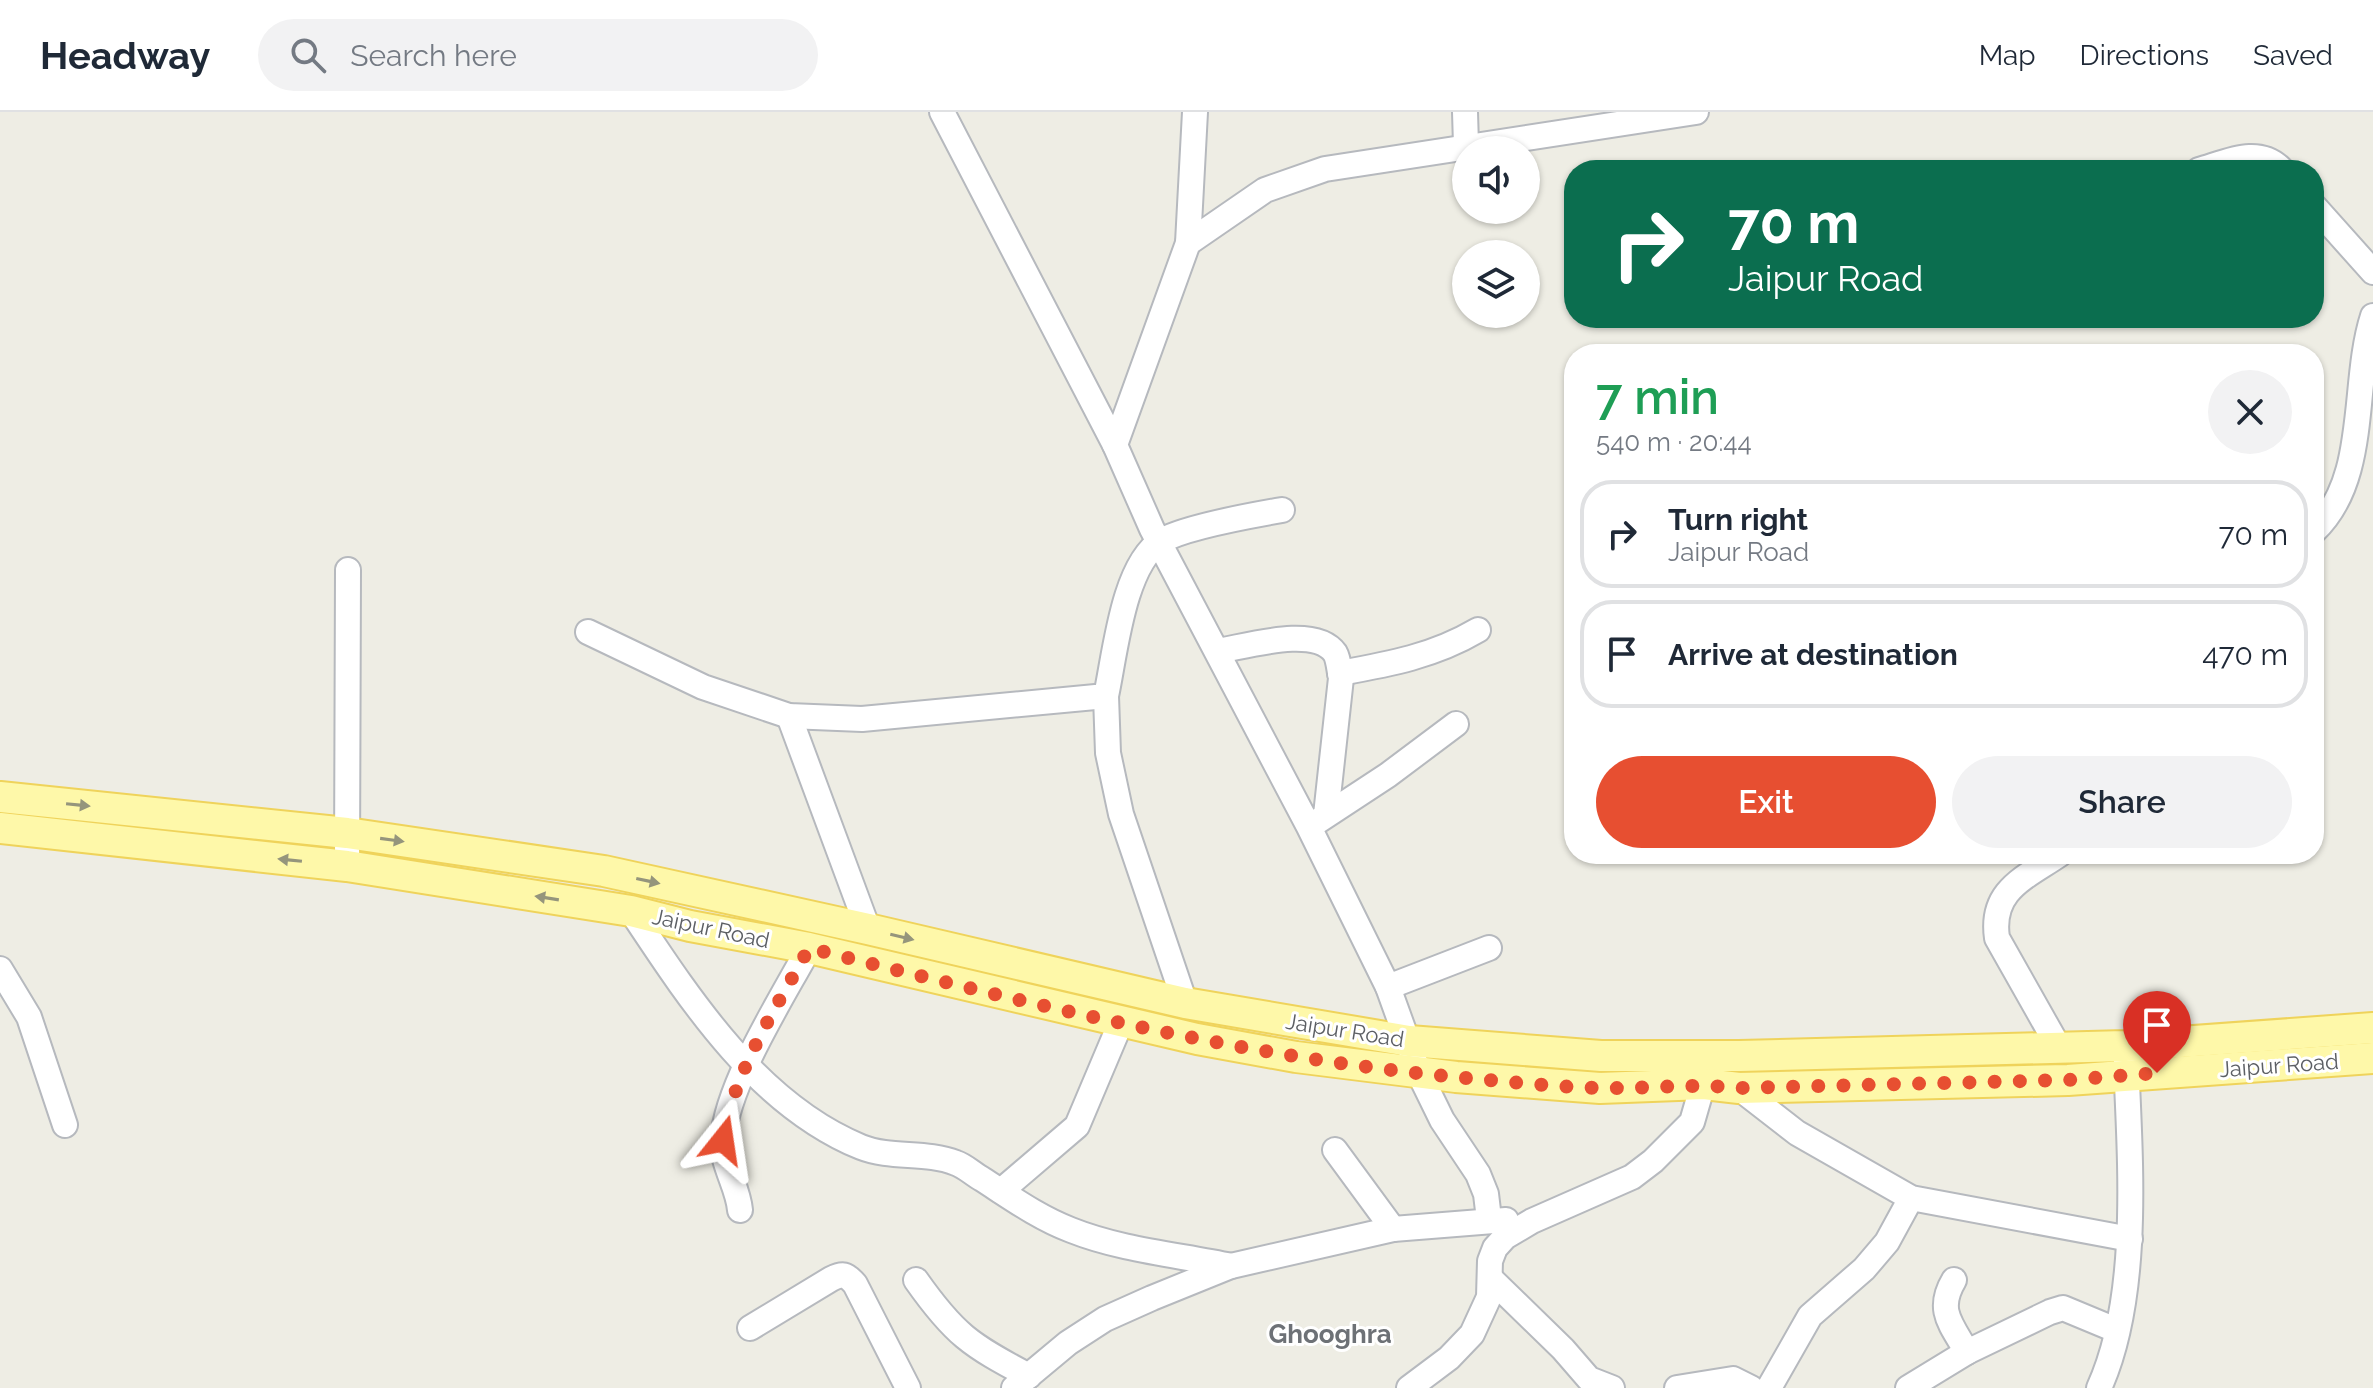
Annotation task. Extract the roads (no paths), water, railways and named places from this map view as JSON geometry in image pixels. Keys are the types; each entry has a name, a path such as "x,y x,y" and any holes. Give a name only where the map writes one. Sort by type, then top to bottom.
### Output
{"main road":[{"name":"Jaipur Road","path":"0,797 347,833 604,871 858,926 1185,1003 1409,1041 1601,1056 1707,1070 1739,1088 2068,1080 2126,1061 2373,1028"},
{"name":"Jaipur Road","path":"0,828 347,866 631,911 690,926 809,948 1121,1022 1282,1054 1419,1073 1600,1088 1707,1070 2058,1046 2126,1061 2373,1058"},
{"path":"841,956 858,926"}],"street":[{"path":"942,112 1115,445 1152,529 1218,651 1318,821 1388,987 1419,1073 1442,1120 1478,1174 1486,1194 1489,1219"},
{"path":"1115,445 1188,243 1195,112"},
{"path":"1465,112 1466,136"},
{"path":"1529,136 1696,112"},
{"path":"1188,243 1265,190 1288,180 1325,169 1452,147"},
{"path":"2239,160 2255,156 2268,160"},
{"path":"2324,217 2373,272"},
{"path":"2324,519 2337,503 2351,458 2367,336 2373,316"},
{"path":"1185,1003 1121,814 1108,753 1106,696 1131,585 1142,564 1161,542 1209,526 1282,510"},
{"path":"347,866 348,570"},
{"path":"1340,673 1411,660 1449,647 1478,630"},
{"path":"588,632 703,687 789,716 862,719 1106,696"},
{"path":"1218,651 1305,637 1328,645 1337,656 1340,673 1318,821"},
{"path":"789,716 858,926"},
{"path":"1318,821 1388,775 1456,724"},
{"path":"2045,864 2017,883 2000,900 1994,918 1997,938 2058,1046"},
{"path":"631,911 682,987 747,1063 790,1105 827,1130 863,1148 937,1157 958,1164 1071,1230 1231,1266"},
{"path":"740,1210 739,1195 723,1154 726,1122 747,1063 809,948"},
{"path":"1388,987 1489,948"},
{"path":"0,969 29,1017 65,1125"},
{"path":"1001,1191 1077,1126 1121,1022"},
{"path":"2099,1388 2109,1363 2116,1330 2130,1239 2126,1061"},
{"path":"1409,1388 1449,1358 1472,1334 1484,1315 1495,1248 1505,1237 1532,1221 1632,1177 1653,1161 1692,1122 1707,1070"},
{"path":"1739,1088 1797,1133 1911,1198 2130,1239"},
{"path":"1335,1150 1393,1229"},
{"path":"1769,1388 1810,1316 1864,1269 1887,1242 1911,1198"},
{"path":"916,1280 943,1319 1022,1382 1068,1343 1105,1319 1231,1266 1393,1229 1489,1219 1532,1221"},
{"path":"750,1328 831,1279 842,1274 848,1276 908,1388"},
{"path":"1490,1278 1563,1349 1589,1384 1612,1388"},
{"path":"1954,1280 1945,1294 1943,1306 1967,1352"},
{"path":"1908,1388 1967,1352 2063,1308 2116,1330"},
{"path":"1677,1388 1733,1379 1751,1388"}],"district":[{"name":"Ghooghra","path":"1330,1334"}]}
